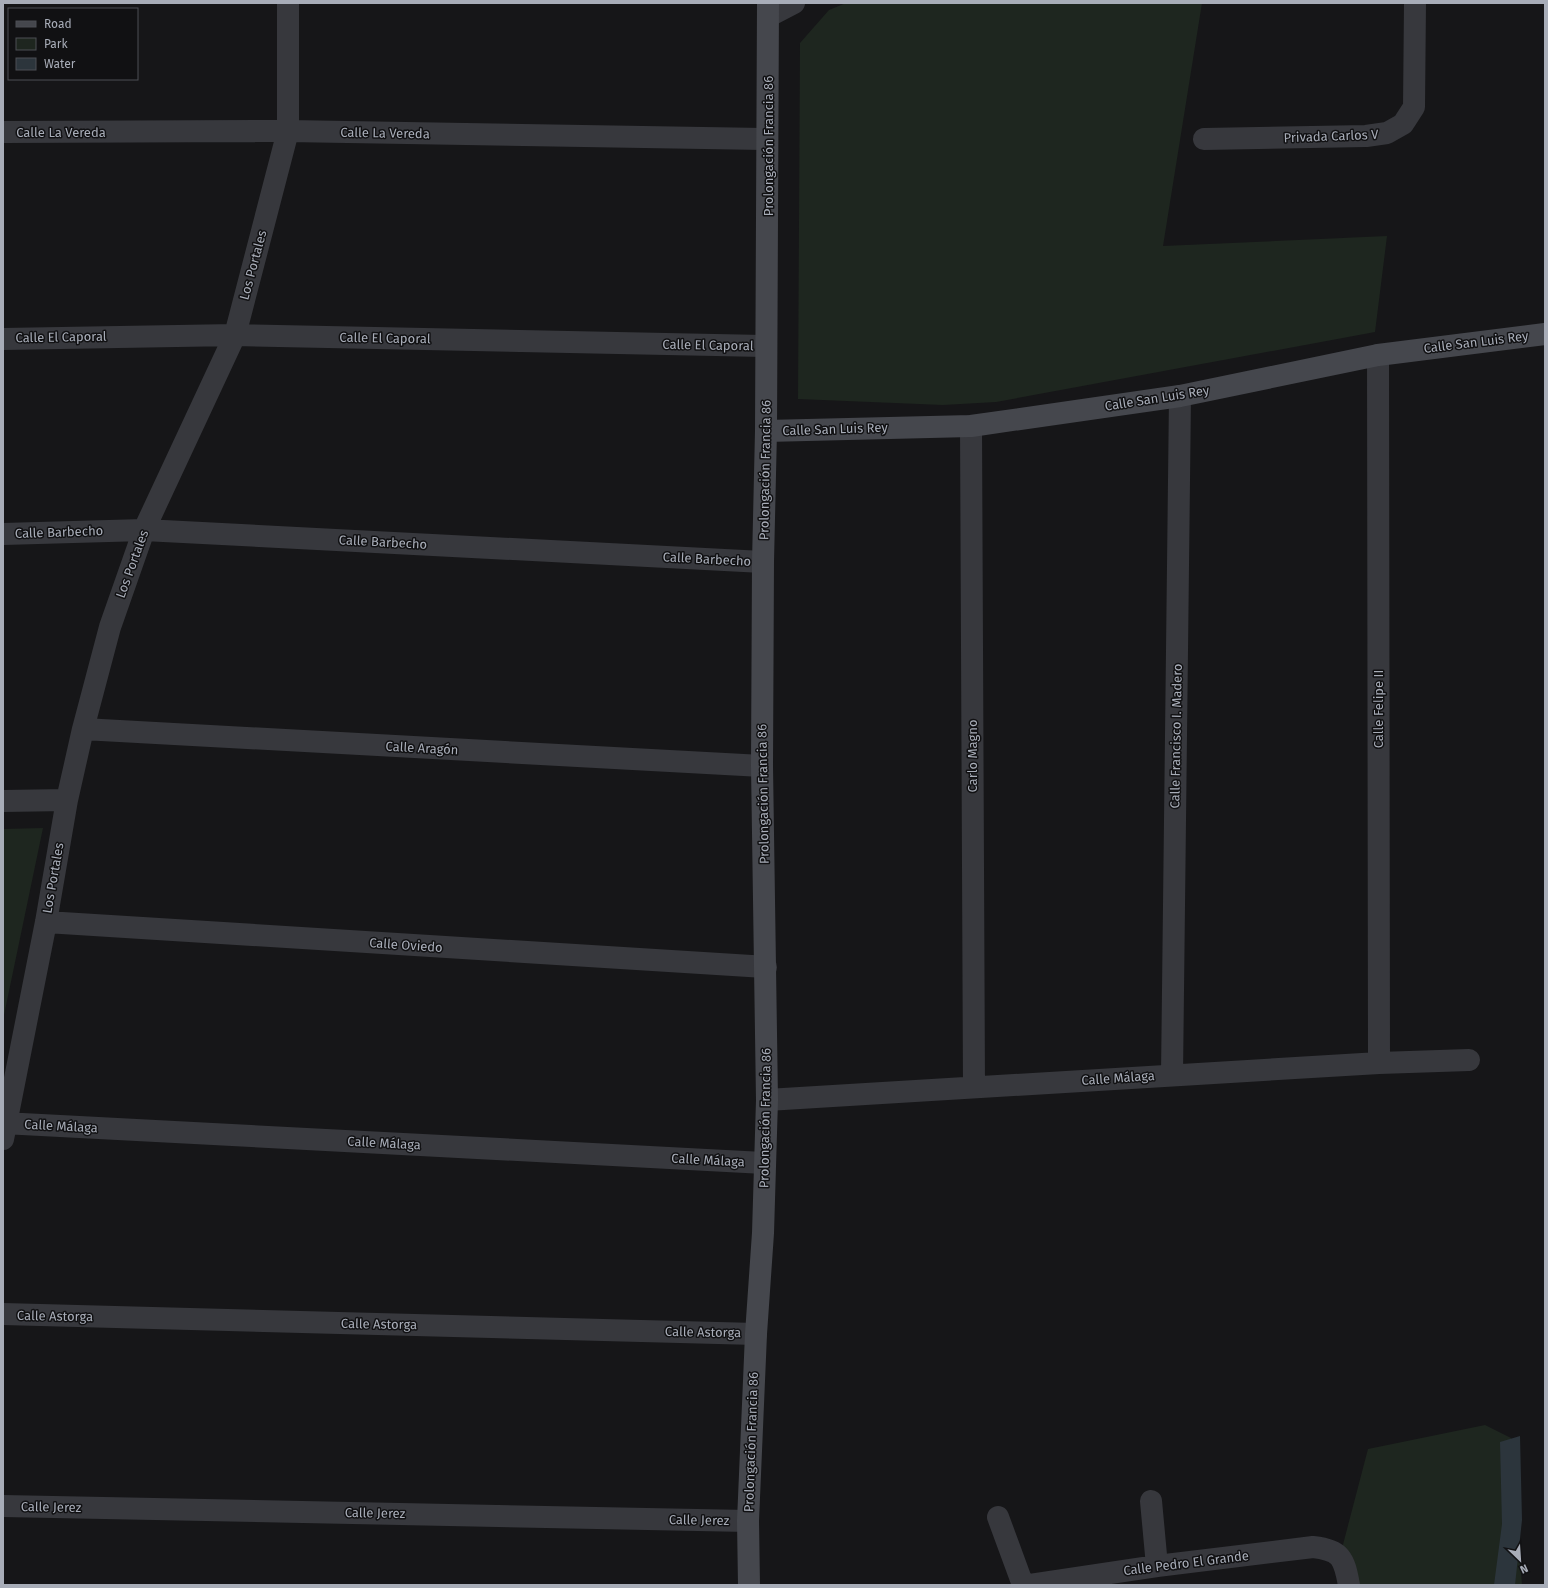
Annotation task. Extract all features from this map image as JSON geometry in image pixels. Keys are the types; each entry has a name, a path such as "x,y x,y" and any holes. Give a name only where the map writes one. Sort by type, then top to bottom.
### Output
{"street":[{"name":"Los Portales","path":"4,1128 46,922 67,800 83,729 110,627 144,530 235,335 288,131 288,3"},
{"path":"768,10 794,3"},
{"name":"Privada Carlos V","path":"1204,139 1366,136 1387,133 1403,124 1414,107 1415,3"},
{"name":"Prolongación Francia 86","path":"748,1585 748,1521 756,1334 763,1233 767,1100 762,766 763,562 766,431 768,10"},
{"name":"Calle La Vereda","path":"3,132 288,131 768,139"},
{"name":"Calle San Luis Rey","path":"766,431 970,426 1180,396 1378,355 1545,334"},
{"name":"Calle El Caporal","path":"3,338 235,335 766,346"},
{"name":"Calle Felipe II","path":"1378,355 1379,1063"},
{"name":"Calle Francisco I. Madero","path":"1172,1075 1180,396"},
{"name":"Carlo Magno","path":"970,426 974,1087"},
{"name":"Calle Barbecho","path":"3,534 144,530 763,562"},
{"name":"Calle Aragón","path":"83,729 762,766"},
{"path":"3,801 67,800"},
{"name":"Calle Oviedo","path":"46,922 766,967"},
{"name":"Calle Málaga","path":"767,1100 1379,1063 1469,1060"},
{"name":"Calle Málaga","path":"4,1128 765,1163"},
{"name":"Calle Astorga","path":"3,1314 756,1334"},
{"path":"1151,1501 1157,1566"},
{"name":"Calle Jerez","path":"3,1506 748,1521"},
{"path":"998,1517 1023,1585"},
{"name":"Calle Pedro El Grande","path":"1030,1585 1157,1566 1313,1547 1329,1549 1340,1556 1350,1585"}],"green space":[{"path":"846,3 1202,3 1163,246 1387,236 1375,332 996,402 943,405 798,399 800,43 829,10"},
{"path":"43,828 3,1020 3,829"},
{"path":"1485,1425 1511,1438 1522,1585 1345,1585 1340,1556 1368,1449"}],"water":[{"path":"1520,1436 1522,1520 1515,1585 1494,1585 1502,1524 1500,1442"}]}
